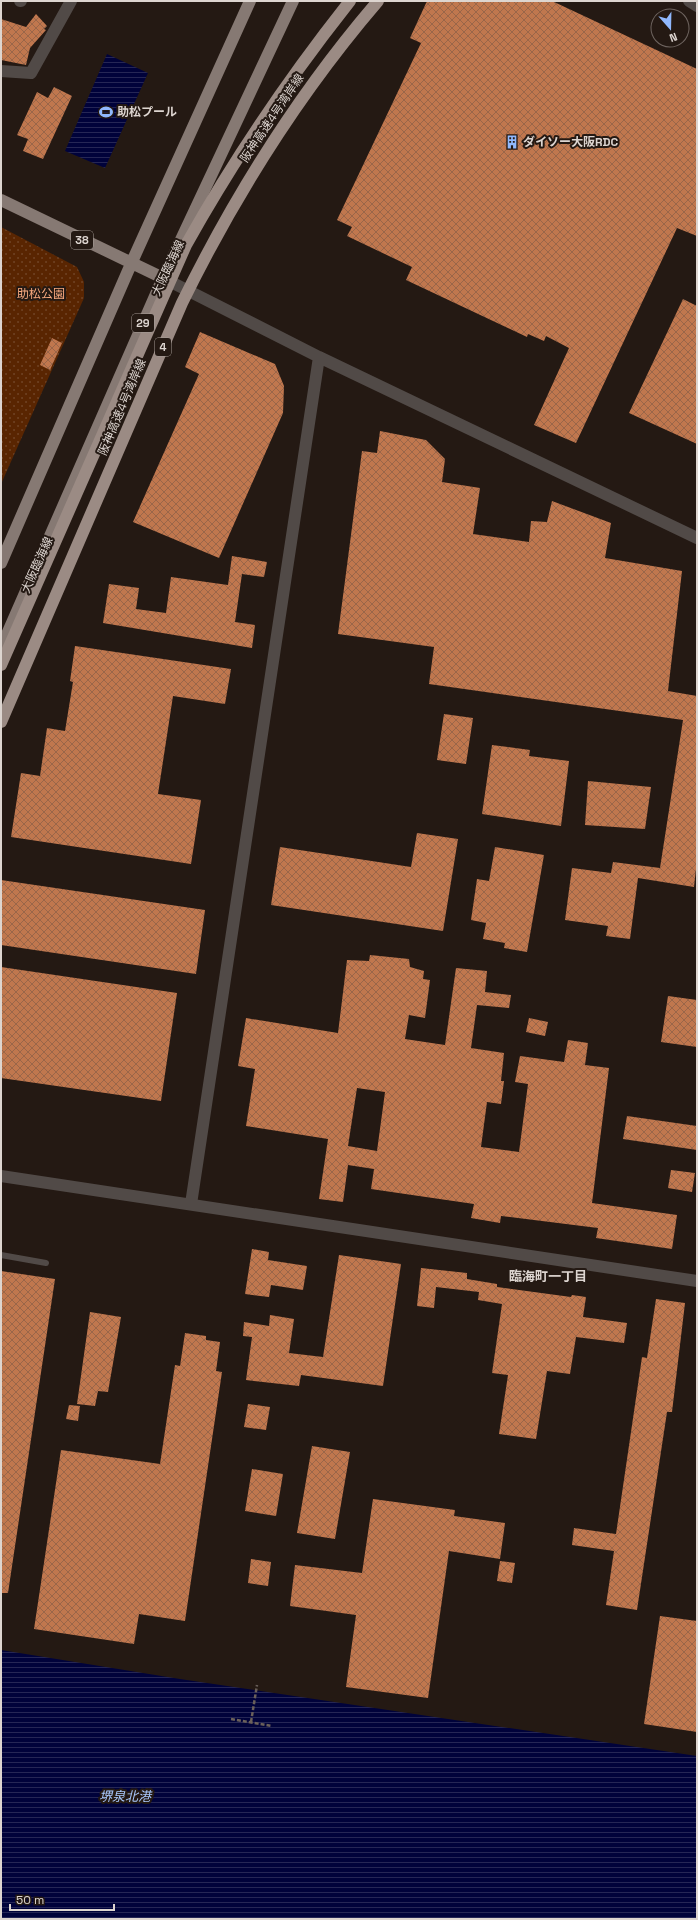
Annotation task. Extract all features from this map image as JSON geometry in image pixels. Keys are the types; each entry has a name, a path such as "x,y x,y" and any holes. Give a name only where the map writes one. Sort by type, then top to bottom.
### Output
{"highway":[{"name":"阪神高速4号湾岸線","path":"1,665 186,245 211,200 250,137 285,86 350,1"},
{"name":"阪神高速4号湾岸線","path":"1,722 182,303 207,251 240,193 301,100 338,49 378,1"}],"main road":[{"path":"1,563 131,264 250,1"},
{"name":"大阪臨海線","path":"1,648 163,278 293,1"},
{"name":"38","path":"1,200 131,264 163,278"}],"street":[{"path":"1,70 31,73 71,1"},
{"path":"689,1 697,6"},
{"path":"163,278 319,357 697,538"},
{"path":"191,1204 319,357"},
{"path":"1,1176 697,1281"}],"lane":[{"path":"1,1256 46,1263"}],"path":[{"path":"251,1722 257,1685"},
{"path":"231,1719 272,1726"}],"green space":[{"name":"助松公園","path":"1,227 77,267 84,282 84,298 1,484"}],"water":[{"name":"助松プール","path":"107,54 148,73 105,168 65,151"},
{"name":"堺泉北港","path":"1,1650 180,1679 697,1756 697,1919 1,1919"}],"building":[{"name":"ダイソー大阪RDC","path":"427,1 552,1 697,69 697,236 677,228 576,443 534,425 569,348 546,336 544,341 528,334 527,337 406,280 412,267 347,236 352,227 337,220 421,43 410,38"},
{"path":"36,14 47,26 44,29 46,30 30,48 26,65 1,60 1,19 26,27"},
{"path":"54,87 72,96 43,159 23,151 28,139 17,135 37,92 48,98"},
{"path":"683,299 697,306 697,444 629,413"},
{"path":"200,332 275,364 284,386 283,413 219,558 133,522 199,374 185,367"},
{"path":"52,338 62,343 50,370 40,365"},
{"path":"380,431 426,440 445,459 442,482 480,488 473,534 529,542 531,521 547,522 552,501 611,523 605,558 682,571 668,691 697,696 697,860 694,887 638,878 630,939 606,936 608,926 565,920 572,868 611,873 613,862 660,868 683,720 429,684 434,647 338,634 362,451 377,453"},
{"path":"232,556 267,562 264,577 242,574 235,622 255,625 252,648 103,623 109,584 139,588 136,609 166,613 171,577 228,585"},
{"path":"75,646 231,669 225,704 173,696 158,794 201,800 191,864 11,837 21,773 40,776 47,728 65,731 73,682 70,681"},
{"path":"444,714 473,718 466,764 437,760"},
{"path":"492,745 530,750 529,756 569,761 561,826 482,814"},
{"path":"588,781 651,787 645,829 585,825"},
{"path":"417,833 458,839 443,931 271,905 280,847 411,867"},
{"path":"495,847 544,855 527,952 504,948 505,943 483,939 486,923 471,920 477,879 489,881"},
{"path":"1,880 205,910 196,974 1,945"},
{"path":"370,955 409,959 410,967 424,971 423,979 430,980 425,1018 409,1015 405,1039 445,1045 456,968 487,971 485,992 511,995 509,1008 477,1005 471,1048 504,1053 501,1081 504,1081 501,1104 487,1102 481,1147 519,1152 528,1084 515,1082 520,1056 564,1062 568,1040 588,1043 585,1065 609,1068 592,1203 677,1215 672,1249 596,1238 598,1228 501,1216 500,1223 471,1218 474,1204 371,1189 374,1169 348,1165 343,1202 319,1199 328,1139 246,1126 255,1069 238,1066 246,1018 338,1033 347,960 369,961","holes":["357,1088 385,1092 377,1151 348,1146"]},
{"path":"1,967 177,993 161,1101 1,1078"},
{"path":"668,996 697,1000 697,1047 661,1042"},
{"path":"529,1018 548,1022 545,1036 526,1032"},
{"path":"627,1116 697,1126 697,1150 623,1139"},
{"path":"671,1170 695,1173 692,1192 668,1188"},
{"path":"252,1249 269,1252 268,1260 307,1266 303,1290 271,1285 269,1297 245,1294"},
{"path":"339,1255 401,1264 383,1386 301,1375 299,1386 246,1380 252,1337 243,1336 244,1322 269,1326 270,1315 294,1319 289,1353 323,1357"},
{"path":"421,1268 467,1273 467,1279 497,1284 497,1287 571,1297 572,1295 586,1297 583,1317 627,1323 624,1343 576,1337 570,1374 547,1371 536,1439 499,1434 508,1375 492,1373 502,1304 478,1300 479,1292 436,1287 434,1308 417,1306"},
{"path":"1,1271 55,1279 8,1593 1,1593"},
{"path":"656,1299 685,1303 672,1412 667,1412 637,1610 606,1605 614,1551 572,1545 574,1528 616,1534 642,1357 647,1358"},
{"path":"90,1312 121,1317 108,1392 98,1391 95,1406 77,1404"},
{"path":"185,1333 206,1336 206,1340 220,1342 216,1371 222,1372 185,1621 139,1614 134,1644 34,1629 61,1450 160,1464 175,1365 180,1366"},
{"path":"248,1404 270,1407 266,1430 244,1427"},
{"path":"69,1405 80,1406 78,1421 66,1419"},
{"path":"312,1446 350,1452 335,1539 297,1533"},
{"path":"252,1469 283,1474 276,1516 245,1511"},
{"path":"373,1499 455,1510 454,1516 505,1523 500,1559 449,1551 428,1698 346,1687 356,1615 290,1606 295,1565 362,1573"},
{"path":"251,1559 271,1562 268,1586 248,1583"},
{"path":"500,1561 515,1563 512,1583 497,1581"},
{"path":"660,1616 697,1621 697,1732 644,1724"}],"place":[{"name":"助松プール","path":"106,112"},
{"name":"ダイソー大阪RDC","path":"512,142"}],"district":[{"name":"臨海町一丁目","path":"548,1276"}]}
